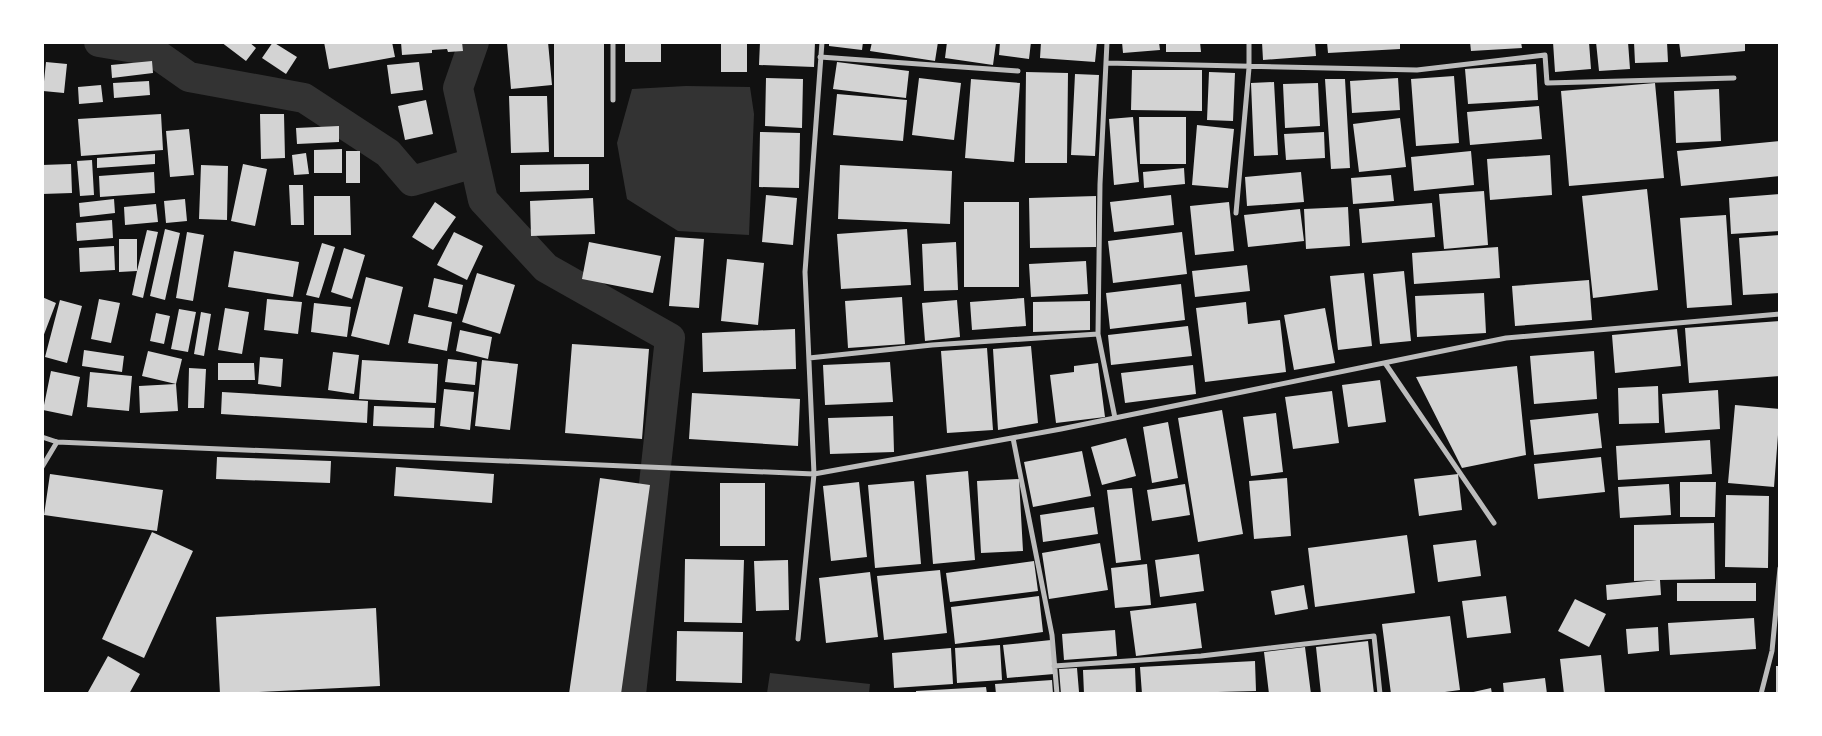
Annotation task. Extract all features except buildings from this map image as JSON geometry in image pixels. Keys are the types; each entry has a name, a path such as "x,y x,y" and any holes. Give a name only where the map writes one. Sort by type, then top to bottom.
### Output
{"street":[{"path":"613,42 613,100"},
{"path":"798,639 814,474 805,272 822,42"},
{"path":"1107,42 1100,184 1098,334 1115,418"},
{"path":"1236,213 1249,68 1249,42"},
{"path":"1106,63 1249,68 1417,70 1545,54 1547,83 1734,78"},
{"path":"820,58 1018,71"},
{"path":"42,438 57,442 814,474 1115,418 1506,338 1780,314"},
{"path":"809,358 932,345 1098,334"},
{"path":"1385,363 1494,523"},
{"path":"1013,438 1052,635 1057,694"},
{"path":"42,467 57,442"},
{"path":"1761,694 1772,651 1780,568"},
{"path":"1054,666 1202,656 1374,636 1380,694"}],"shaded area":[{"path":"686,86 750,87 754,114 749,235 678,231 627,199 617,143 632,89"},
{"path":"770,673 870,684 869,693 767,693"}],"waterway":[{"path":"99,42 152,51 189,77 304,98 388,153 412,181 474,163"},
{"path":"474,42 458,88 483,200 546,268 670,338 631,694"}]}
